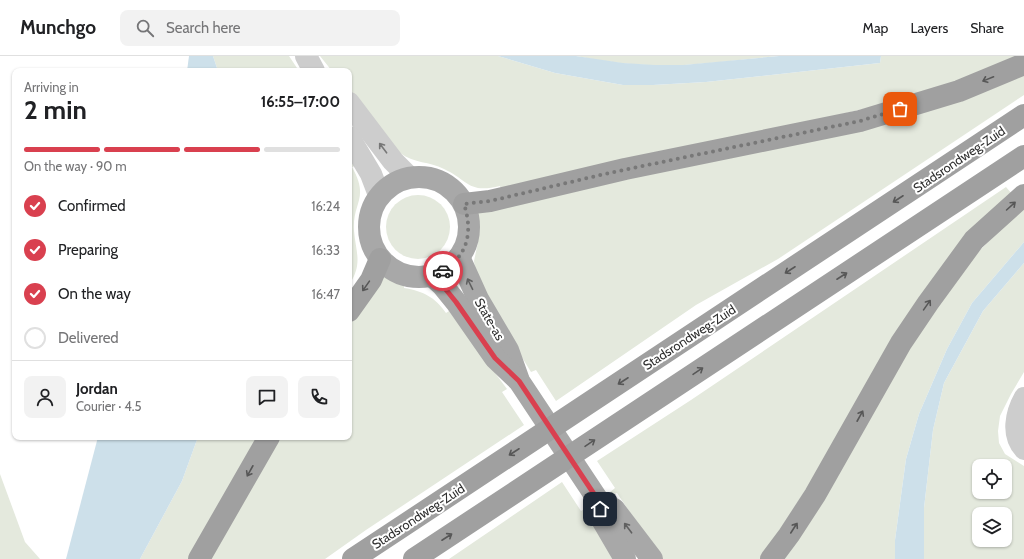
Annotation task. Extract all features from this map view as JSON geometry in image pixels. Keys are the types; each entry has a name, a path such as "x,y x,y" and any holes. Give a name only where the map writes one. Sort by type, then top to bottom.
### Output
{"highway":[{"path":"464,204 490,201 609,173 860,121 959,91 1024,64"},
{"name":"Stadsrondweg-Zuid","path":"353,559 1024,115"},
{"path":"414,559 1024,156"},
{"path":"771,559 789,535 815,495 893,356 928,303 974,240 1024,195"},
{"path":"352,307 371,280 380,259"},
{"path":"199,559 267,440"}],"main road":[{"path":"422,176 447,184 464,204 468,217 469,231 466,245 459,257 446,269 431,275 411,277 399,273 389,267 380,259 372,248 368,222 372,207 386,188 397,181 409,177 422,176"},
{"name":"State-as","path":"459,257 478,299 508,350 519,381"},
{"name":"State-as","path":"431,275 443,286 456,302 495,358 519,381 598,500 601,518 625,559"},
{"name":"State-as","path":"598,500 614,509 652,559"}],"street":[{"path":"352,107 393,161 409,177"},
{"path":"352,142 370,174 379,196"},
{"path":"1024,397 1015,422 1016,436 1024,450"}],"shaded area":[{"path":"213,56 289,56 297,68 217,68"},
{"path":"320,56 498,56 555,73 623,85 653,85 706,82 880,63 881,56 1021,56 955,83 888,103 796,125 501,190 500,186 481,188 469,185 452,173 438,166 411,159 400,153 352,96 352,68 330,68"},
{"path":"576,56 779,56 684,65 657,65 603,61"},
{"path":"1024,73 1024,95 778,259 696,305 556,401 536,370 531,372 499,320 475,269 474,261 478,242 476,241 478,222 477,212"},
{"path":"352,160 355,166 352,167"},
{"path":"352,167 360,186 359,200 354,221 358,258 356,271 352,280"},
{"path":"1006,187 1012,194 836,443 761,559 661,559 617,493 612,495 610,492 615,488 597,461 691,400"},
{"path":"418,195 436,200 441,204 445,209 450,227 445,245 441,250 436,254 418,259 400,254 395,250 391,245 386,227 391,209 395,204 400,200"},
{"path":"1024,207 1024,242 972,303 947,349 919,414 906,459 895,540 895,559 780,559 885,386 957,277 980,250"},
{"path":"1024,263 1024,372 1000,416 998,431 999,443 1005,454 1024,466 1024,559 924,559 924,508 933,430 944,383 983,311"},
{"path":"383,276 395,283 404,285 404,288 423,293 433,299 446,313 449,311 507,389 502,392 524,425 325,559 211,559 274,440 352,440 352,315"},
{"path":"197,440 256,440 188,559 140,559 182,481"},
{"path":"0,474 25,542 40,559 0,559"},
{"path":"562,482 581,511 586,508 617,559 449,559"}],"water":[{"path":"189,56 213,56 217,68 187,68"},
{"path":"498,56 576,56 623,63 683,65 779,56 881,56 880,63 706,82 623,85 555,73"},
{"path":"1024,242 1024,263 983,311 944,383 933,430 924,508 924,559 895,559 895,540 906,459 919,414 947,349 972,303"},
{"path":"97,440 197,440 182,481 140,559 66,559"}],"way so far":[{"path":"443,271 451,266 459,257 466,245 469,231 468,217 464,204 490,201 609,173 860,121 900,109"}],"route":[{"path":"443,271 431,275 443,286 456,302 495,358 519,381 598,500 600,509"}]}
